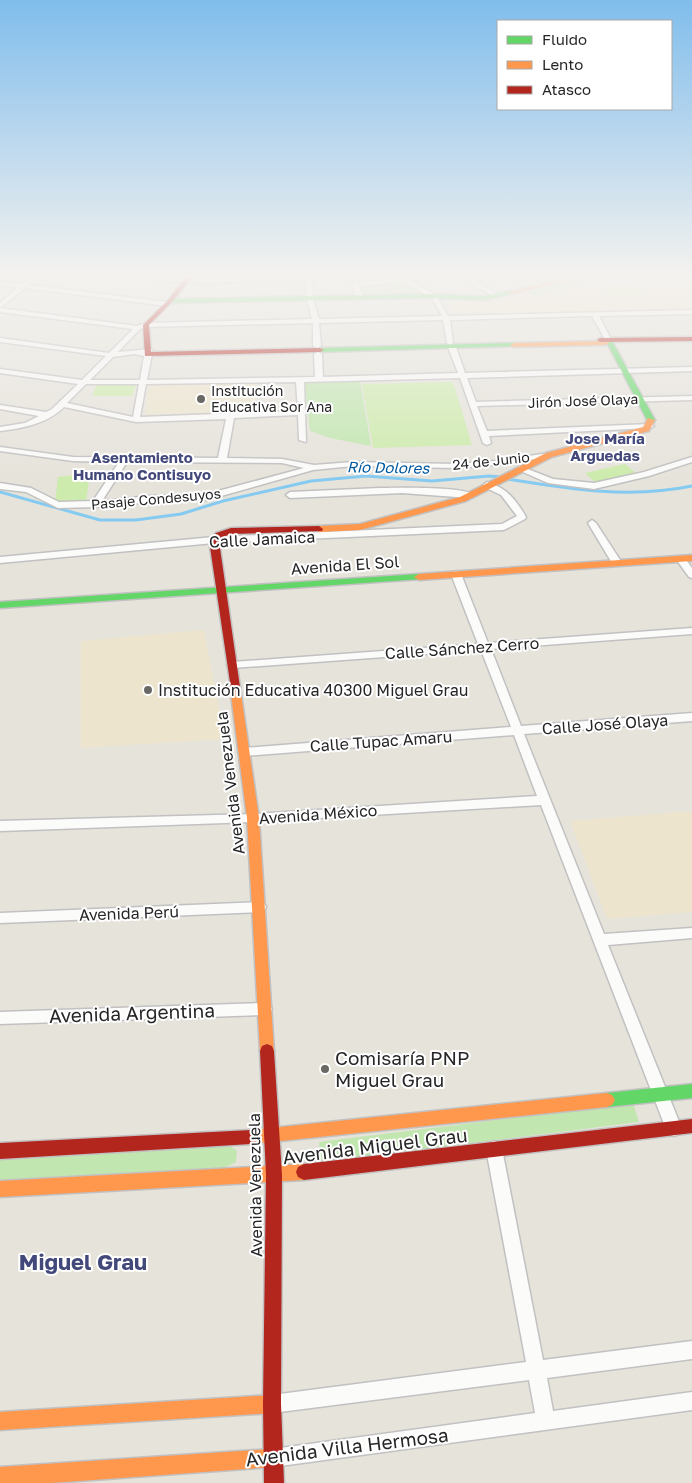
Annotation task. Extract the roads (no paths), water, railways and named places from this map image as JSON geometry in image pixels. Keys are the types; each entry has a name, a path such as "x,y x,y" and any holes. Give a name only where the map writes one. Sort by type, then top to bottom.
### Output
{"street":[{"path":"24,343 111,355 144,352 451,345"},
{"path":"4,442 62,404 82,382 124,343"},
{"path":"136,420 143,382 143,343"},
{"path":"317,343 319,379"},
{"path":"144,352 317,350 506,343"},
{"path":"610,343 626,370 651,425"},
{"path":"451,345 488,443"},
{"path":"0,371 82,382 143,382 300,380 692,369"},
{"path":"300,380 300,413 303,440"},
{"name":"Jirón José Olaya","path":"474,404 692,398"},
{"path":"62,404 136,420 300,413"},
{"path":"0,407 47,415"},
{"path":"222,461 230,416"},
{"path":"484,434 651,425"},
{"path":"214,540 219,535 231,531 360,527 420,513 470,495 516,470 549,455 610,439 651,425"},
{"path":"0,430 4,442"},
{"path":"4,442 65,458 282,461 313,468"},
{"name":"24 de Junio","path":"313,468 353,464 456,466 495,463 549,455"},
{"path":"96,504 125,460"},
{"path":"516,470 551,481 594,486 646,474 692,460"},
{"name":"Pasaje Condesuyos","path":"0,486 28,490 58,505 96,504 207,496 313,468"},
{"name":"Calle Jamaica","path":"0,560 214,540 504,527 522,517 507,494 490,484"},
{"path":"290,495 438,490 470,495"},
{"path":"592,523 617,563"},
{"name":"Avenida Venezuela","path":"214,540 253,818 259,908 274,1175 272,1404 274,1483"},
{"path":"686,559 692,575"},
{"name":"Avenida El Sol","path":"0,605 686,559"},
{"path":"456,574 674,1129"},
{"name":"Calle Sánchez Cerro","path":"232,665 692,631"},
{"name":"Calle José Olaya","path":"518,731 692,717"},
{"name":"Calle Tupac Amaru","path":"244,752 518,731"},
{"name":"Avenida México","path":"0,826 253,818 545,800"},
{"name":"Avenida Perú","path":"0,918 259,908"},
{"path":"600,940 692,933"},
{"name":"Avenida Argentina","path":"0,1018 265,1008"},
{"name":"Avenida Miguel Grau","path":"0,1151 272,1136 692,1091"},
{"name":"Avenida Miguel Grau","path":"0,1189 274,1175 692,1126"},
{"path":"494,1150 546,1422"},
{"path":"0,1421 272,1404 692,1350"},
{"name":"Avenida Villa Hermosa","path":"0,1477 273,1458 692,1401"}],"waterway":[{"name":"Río Dolores","path":"0,492 100,520 136,520 181,514 223,501 311,481 366,476 432,481 489,476 501,477"},
{"name":"Río Dolores","path":"508,479 577,489 623,492 646,492 692,486"}],"place":[{"name":"Institución Educativa Sor Ana","path":"201,399"},
{"name":"Institución Educativa 40300 Miguel Grau","path":"148,690"},
{"name":"Comisaría PNP Miguel Grau","path":"325,1069"}],"district":[{"name":"Jose María Arguedas","path":"605,448"},
{"name":"Asentamiento Humano Contisuyo","path":"142,466"},
{"name":"Miguel Grau","path":"83,1262"}]}
